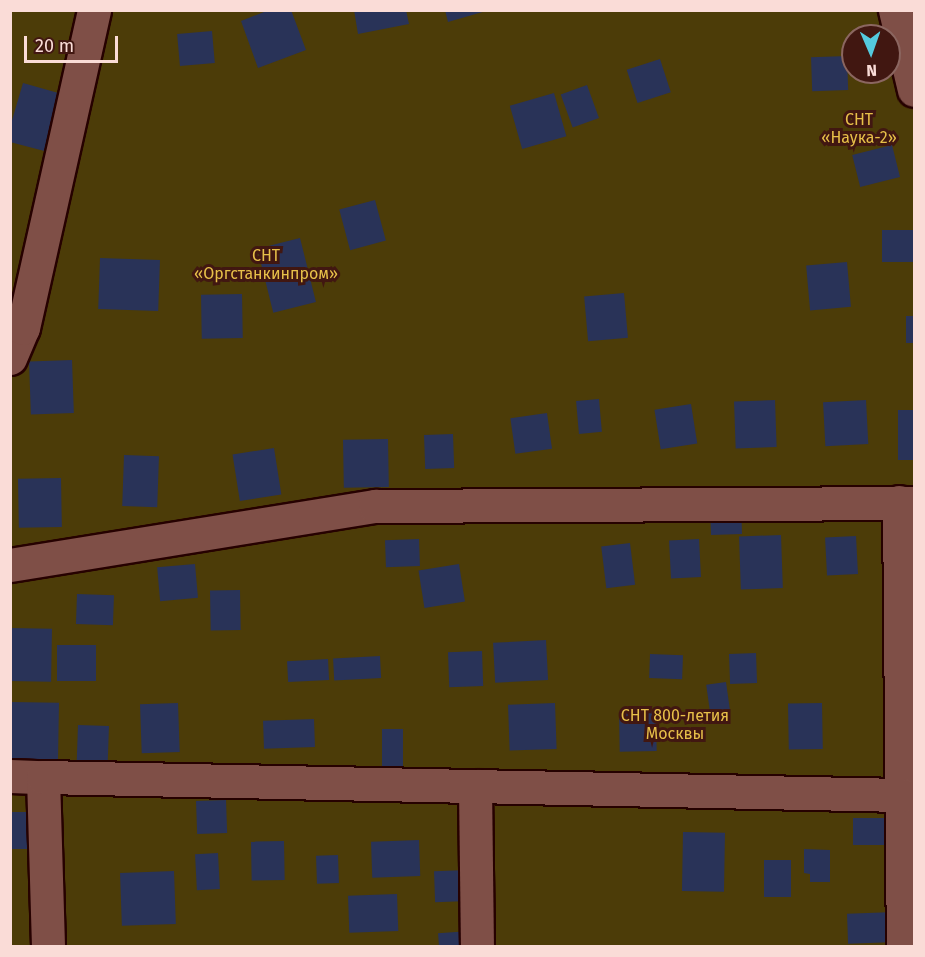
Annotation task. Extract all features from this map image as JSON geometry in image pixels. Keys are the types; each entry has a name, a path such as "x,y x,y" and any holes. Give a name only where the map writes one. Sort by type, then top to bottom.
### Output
{"street":[{"path":"10,358 23,328 94,10"},
{"path":"895,10 915,90"},
{"path":"10,565 375,506 907,502 903,946"},
{"path":"10,776 903,795"},
{"path":"43,777 48,946"},
{"path":"475,786 477,946"}],"green space":[{"path":"10,11 914,11 914,946 11,946"}],"building":[{"path":"269,10 291,10 306,50 258,68 241,21"},
{"path":"354,10 406,10 409,24 358,34"},
{"path":"445,10 486,10 486,11 448,22"},
{"path":"212,31 215,63 180,66 177,34"},
{"path":"841,56 841,84 848,84 848,90 812,91 811,57"},
{"path":"660,59 671,92 638,103 627,70"},
{"path":"23,83 69,96 52,153 10,142 10,127"},
{"path":"587,85 599,118 573,127 561,95"},
{"path":"554,93 566,136 522,149 510,106"},
{"path":"892,145 900,177 860,187 852,155"},
{"path":"375,200 386,241 350,250 339,210"},
{"path":"882,230 914,230 914,262 882,262"},
{"path":"300,238 316,302 273,313 257,249"},
{"path":"100,258 160,260 158,311 98,309"},
{"path":"847,262 851,307 810,310 806,266"},
{"path":"624,293 628,338 588,341 584,296"},
{"path":"242,294 243,338 202,339 201,295"},
{"path":"906,316 914,316 914,343 906,343"},
{"path":"72,360 74,413 31,414 29,362"},
{"path":"599,399 602,432 579,434 576,401"},
{"path":"775,400 777,447 736,448 734,401"},
{"path":"866,400 868,444 825,446 823,402"},
{"path":"691,404 697,444 661,449 654,410"},
{"path":"898,410 914,410 914,460 898,460"},
{"path":"547,413 552,449 515,454 510,418"},
{"path":"453,434 454,468 425,469 424,435"},
{"path":"388,439 389,487 344,488 343,440"},
{"path":"274,448 281,494 240,501 233,455"},
{"path":"124,455 159,456 157,507 122,506"},
{"path":"61,478 62,527 19,528 18,479"},
{"path":"741,505 742,534 711,535 710,506"},
{"path":"781,535 783,588 741,589 739,536"},
{"path":"856,536 858,574 827,576 825,538"},
{"path":"419,539 420,566 386,567 385,540"},
{"path":"699,539 701,577 671,579 669,541"},
{"path":"630,543 635,585 606,588 601,547"},
{"path":"195,564 198,598 160,601 157,567"},
{"path":"459,564 465,602 424,608 419,570"},
{"path":"240,590 241,630 211,631 210,591"},
{"path":"77,594 114,595 113,625 76,624"},
{"path":"10,628 52,629 51,682 10,681"},
{"path":"546,640 548,680 495,683 493,643"},
{"path":"57,645 96,645 96,681 57,681"},
{"path":"482,651 483,686 449,687 448,652"},
{"path":"756,653 757,683 730,684 729,654"},
{"path":"650,654 683,655 682,679 649,678"},
{"path":"380,656 381,678 334,680 333,658"},
{"path":"328,659 329,680 288,682 287,661"},
{"path":"726,682 730,712 710,714 706,685"},
{"path":"10,702 59,703 58,760 10,759"},
{"path":"178,703 180,752 142,753 140,704"},
{"path":"555,703 557,749 510,751 508,705"},
{"path":"822,703 823,749 789,750 788,704"},
{"path":"656,711 657,751 620,752 619,712"},
{"path":"314,719 315,747 264,749 263,721"},
{"path":"78,725 109,726 107,770 76,769"},
{"path":"382,729 403,729 403,768 382,768"},
{"path":"226,800 227,833 197,834 196,801"},
{"path":"10,812 35,812 35,849 10,849"},
{"path":"853,818 891,818 891,845 853,845"},
{"path":"683,832 725,833 724,892 682,891"},
{"path":"419,840 420,876 372,878 371,842"},
{"path":"284,841 285,880 252,881 251,842"},
{"path":"804,849 830,850 830,882 810,882 810,874 804,873"},
{"path":"218,853 220,889 197,890 195,854"},
{"path":"338,855 339,883 317,884 316,856"},
{"path":"764,860 791,860 791,897 764,897"},
{"path":"467,870 468,901 435,902 434,871"},
{"path":"174,871 176,924 122,926 120,873"},
{"path":"397,894 398,931 349,933 348,896"},
{"path":"895,912 896,942 848,944 847,914"},
{"path":"470,931 471,946 439,946 438,933"}],"park label":[{"name":"СНТ «Наука-2»","path":"859,129"},
{"name":"СНТ «Оргстанкинпром»","path":"266,265"},
{"name":"СНТ 800-летия Москвы","path":"675,725"}]}
